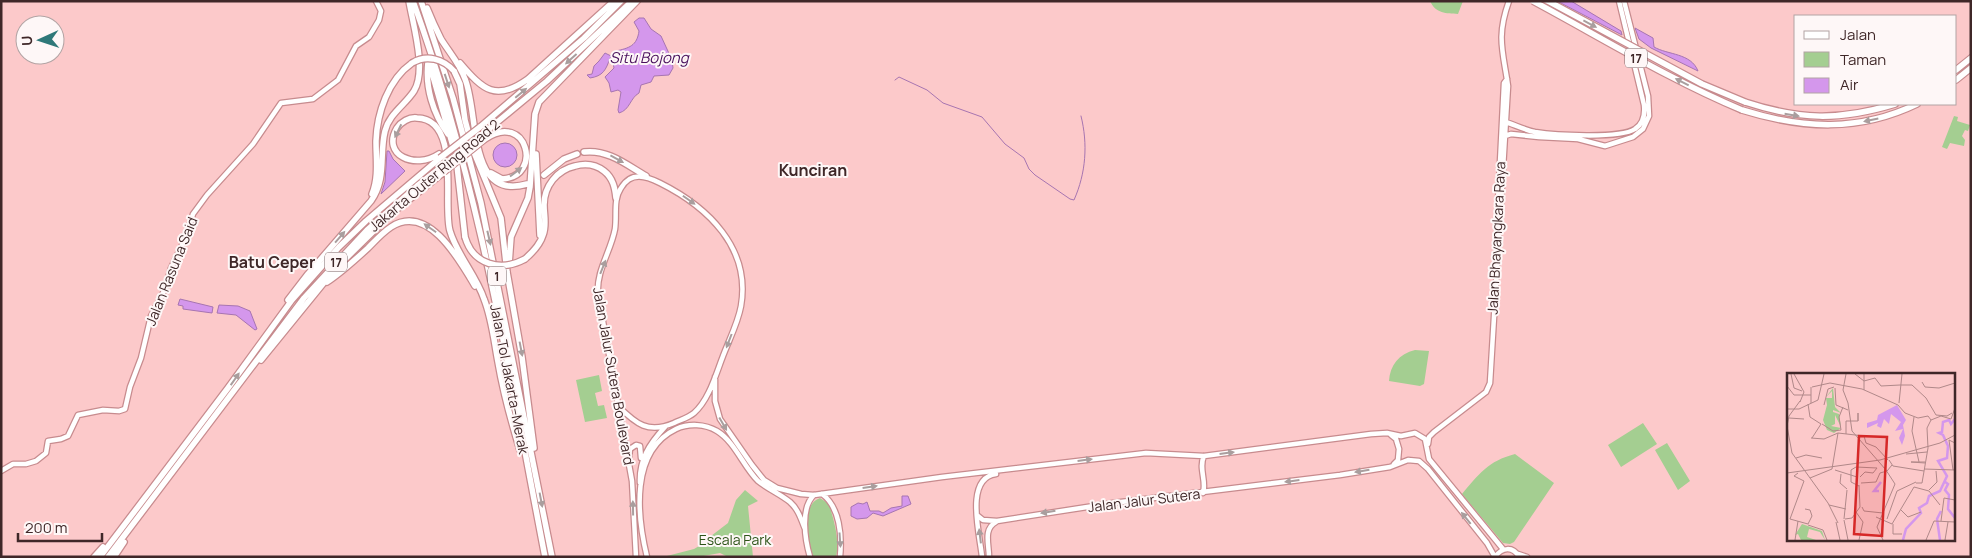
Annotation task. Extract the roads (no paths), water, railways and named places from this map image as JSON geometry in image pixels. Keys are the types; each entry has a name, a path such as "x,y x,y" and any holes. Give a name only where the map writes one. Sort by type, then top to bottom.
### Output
{"highway":[{"path":"269,332 296,288 374,197 381,178 383,140 386,126 413,92 419,80 419,63 409,1"},
{"name":"Jalan Tol Jakarta–Merak","path":"414,1 452,119 474,205 545,557"},
{"path":"422,1 438,33 466,80 485,169 497,182 510,187 527,184"},
{"name":"Jalan Tol Jakarta–Merak","path":"422,1 453,98 481,203 552,557"},
{"path":"448,49 482,86 494,91 508,91 528,79 614,1"},
{"name":"Jakarta Outer Ring Road 2","path":"100,557 292,300 339,247 440,156 480,126 584,38 621,1"},
{"name":"Jakarta Outer Ring Road 2","path":"108,557 304,298 344,253 387,211 485,136 632,1"},
{"path":"512,301 510,243 514,226 530,190 536,110 541,98 637,1"},
{"name":"17","path":"1532,1 1649,65 1720,100 1742,110 1770,118 1796,123 1847,124 1876,119 1914,105"},
{"name":"17","path":"1548,1 1702,84 1745,102 1780,113 1796,116 1846,116 1891,105"},
{"path":"422,24 428,59 427,80 431,99 438,118 450,137 457,160 466,237 473,253 487,263 504,266 524,259 537,247 544,231 544,203 547,189 552,180 562,171 582,164 597,167 610,178 616,198"},
{"path":"365,207 376,179 377,135 382,110 394,82 412,62 420,58 434,58 445,63 454,71 460,84 473,150 501,218 534,440 535,468"},
{"path":"1957,69 1971,58"},
{"path":"1957,79 1971,68"},
{"path":"440,156 422,162 414,162 404,158 395,146 394,137 398,127 408,120 420,118 430,122 440,135 446,149 449,230 478,284 488,310 510,412 529,476"},
{"path":"534,128 541,226 537,247"},
{"path":"481,156 491,174 502,179 510,178 518,173 526,161 527,153 525,146 516,135 500,132 485,136"},
{"path":"584,152 608,154 646,176"},
{"path":"544,175 564,159 577,154"},
{"path":"246,376 266,355 335,269 386,219 444,169"},
{"path":"320,287 346,268 392,226 404,222 417,221 428,226 442,238 472,282 488,310"},
{"path":"114,557 133,525"},
{"path":"94,557 122,528"}],"main road":[{"name":"Jalan Rasuna Said","path":"1,471 13,464 30,463 40,458 46,453 48,441 64,438 69,434 78,415 103,410 119,411 125,409 130,387 141,358 151,316 165,289 171,268 185,239 194,212 254,144 281,103 314,99 338,80 356,46 368,37 379,20 381,12 376,1"},
{"name":"Jalan Bhayangkara Raya","path":"1504,132 1507,79 1501,46 1503,18 1509,1"},
{"path":"1515,134 1512,132 1513,129 1611,136 1626,134 1636,129 1641,123 1645,111 1619,1"},
{"path":"1504,132 1507,134 1578,139 1597,145 1612,145 1625,141 1639,133 1645,126 1649,116 1648,96 1624,1"},
{"name":"Jalan Bhayangkara Raya","path":"1481,396 1489,388 1504,132 1504,83 1507,79"},
{"path":"1506,122 1527,130"},
{"path":"1504,132 1514,125"},
{"path":"1595,136 1599,139 1597,145"},
{"path":"1611,136 1607,140 1612,145"},
{"path":"616,198 620,188 628,180 634,177 646,176 676,191 701,208 727,238 735,254 740,272 741,306 715,377 696,411 665,427 655,428 642,425 630,418 618,406"},
{"name":"Jalan Jalur Sutera Boulevard","path":"616,198 614,234 598,279 598,288 632,481 636,557"},
{"name":"Jalan Bhayangkara Raya","path":"1481,396 1487,385 1493,329"},
{"path":"715,377 715,401 720,419 764,480 790,493 814,495 1146,453 1204,456 1387,433 1402,436 1412,433 1424,435 1434,432"},
{"path":"1427,455 1428,438 1481,396"},
{"name":"Jalan Jalur Sutera Boulevard","path":"647,557 640,525 640,494 649,457 662,438 681,427 697,425 718,431 726,438 759,481 790,502 798,512 805,529"},
{"path":"640,472 648,447 665,427"},
{"path":"1380,469 1398,460 1399,449 1396,438 1387,433"},
{"path":"1419,434 1424,439 1427,455 1503,549 1513,550 1519,556 1526,557"},
{"path":"629,466 630,449 636,445 640,446 642,450 640,494"},
{"path":"1195,456 1201,463"},
{"path":"1203,493 1201,463 1204,456"},
{"path":"1380,469 1408,460 1419,461 1424,464 1489,546 1495,557 1503,549"},
{"path":"982,557 976,500 981,483 991,474 1015,469"},
{"name":"Jalan Jalur Sutera","path":"978,516 983,520 997,521 1070,509 1380,469"},
{"path":"1204,486 1209,492"},
{"path":"822,494 831,503 838,523 840,557"},
{"path":"810,557 805,529 808,502 814,495"},
{"path":"990,557 988,530 990,525 997,521"},
{"path":"1489,546 1497,550 1499,548 1498,542"}],"water":[{"path":"1557,1 1571,1 1621,31 1622,35"},
{"name":"Situ Bojong","path":"639,18 644,18 651,29 661,36 672,60 673,68 669,75 654,76 651,82 641,85 639,93 626,109 619,113 621,92 618,90 611,92 605,77 614,68 612,58 610,58 601,74 590,78 587,75 592,74 594,66 605,53 611,56 616,51 632,46 639,31 634,22"},
{"path":"1635,28 1653,38 1654,47 1685,58 1695,65 1698,71 1651,48 1639,39"},
{"path":"505,143 513,147 517,155 513,163 505,167 497,163 493,155 497,147"},
{"path":"387,151 405,171 381,194 385,182"},
{"path":"180,299 213,307 212,313 183,309 183,306 178,305"},
{"path":"219,305 238,306 250,311 257,329 255,330 236,315 217,313"},
{"path":"902,496 908,496 911,504 883,516 873,513 867,518 857,519 851,516 851,507 858,503 863,504 867,502 870,511 883,513 891,508 902,506"}],"waterway":[{"path":"895,80 899,77 927,90 943,103 982,117 1005,144 1024,158 1029,169 1035,175 1074,200 1085,158 1085,137 1081,116"}],"district":[{"name":"Kunciran","path":"813,170"},
{"name":"Batu Ceper","path":"272,262"}],"park label":[{"name":"Escala Park","path":"735,539"}]}
